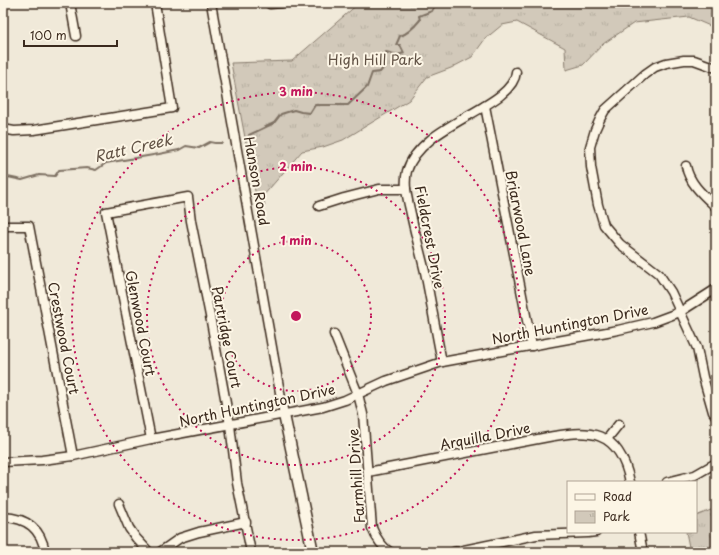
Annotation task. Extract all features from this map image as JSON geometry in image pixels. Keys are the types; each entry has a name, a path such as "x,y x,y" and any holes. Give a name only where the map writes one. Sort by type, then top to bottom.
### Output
{"main road":[{"name":"Hanson Road","path":"284,415 313,552"}],"street":[{"path":"70,3 76,36"},
{"path":"3,129 26,131 40,130 172,108 155,3"},
{"name":"Hanson Road","path":"211,3 284,415"},
{"path":"270,4 282,3"},
{"path":"716,68 699,62 684,60 670,62 655,67 645,74 605,110 595,130 590,147 591,167 598,205 604,225 615,240 659,274 671,292 697,348 702,377 713,412 716,416"},
{"name":"Fieldcrest Drive","path":"442,362 406,189 407,172 411,162 424,144 456,122 485,106 509,88 514,82 516,72"},
{"name":"Briarwood Lane","path":"485,106 532,346"},
{"path":"686,166 687,173 693,183 716,207"},
{"path":"319,206 379,189 406,189"},
{"name":"Partridge Court","path":"106,212 188,197 191,221 230,425 238,483 251,552"},
{"name":"Glenwood Court","path":"106,212 151,439"},
{"name":"Crestwood Court","path":"3,226 29,226 73,456"},
{"name":"North Huntington Drive","path":"3,462 42,460 73,456 151,439 328,406 386,381 442,362 643,325 680,312 716,289"},
{"name":"Farmhill Drive","path":"334,334 358,394 364,414 372,528 378,541 389,552"},
{"path":"619,424 607,440 613,444 623,460 630,481"},
{"name":"Arquilla Drive","path":"368,472 570,433 593,434 607,440"},
{"path":"671,481 694,475 716,463"},
{"path":"120,504 129,528 149,552"},
{"path":"3,518 19,519 32,526 40,536 45,552"},
{"path":"160,552 180,538 199,532 246,522"},
{"path":"454,552 536,535 592,533"},
{"path":"639,533 643,552"}],"green space":[{"name":"High Hill Park","path":"359,3 716,3 716,36 710,26 689,17 634,23 603,44 583,65 566,70 565,48 517,22 502,25 485,39 472,57 451,68 427,77 409,100 343,140 323,147 302,151 263,196 265,206 258,207 231,63 292,61"},
{"path":"716,508 716,552 690,552 686,533 697,533 697,516"}],"waterway":[{"name":"Ratt Creek","path":"249,135 274,123 281,114 294,110 310,113 315,105 348,105 367,87 372,73 380,72 385,66 386,52 398,55 404,53 400,45 396,45 400,36 409,32 416,25 420,20 419,16 432,11 434,7 440,3"},
{"name":"Ratt Creek","path":"3,176 22,180 39,175 55,176 59,170 87,168 96,170 106,163 179,150 186,146 199,148 210,142 222,143"}]}
